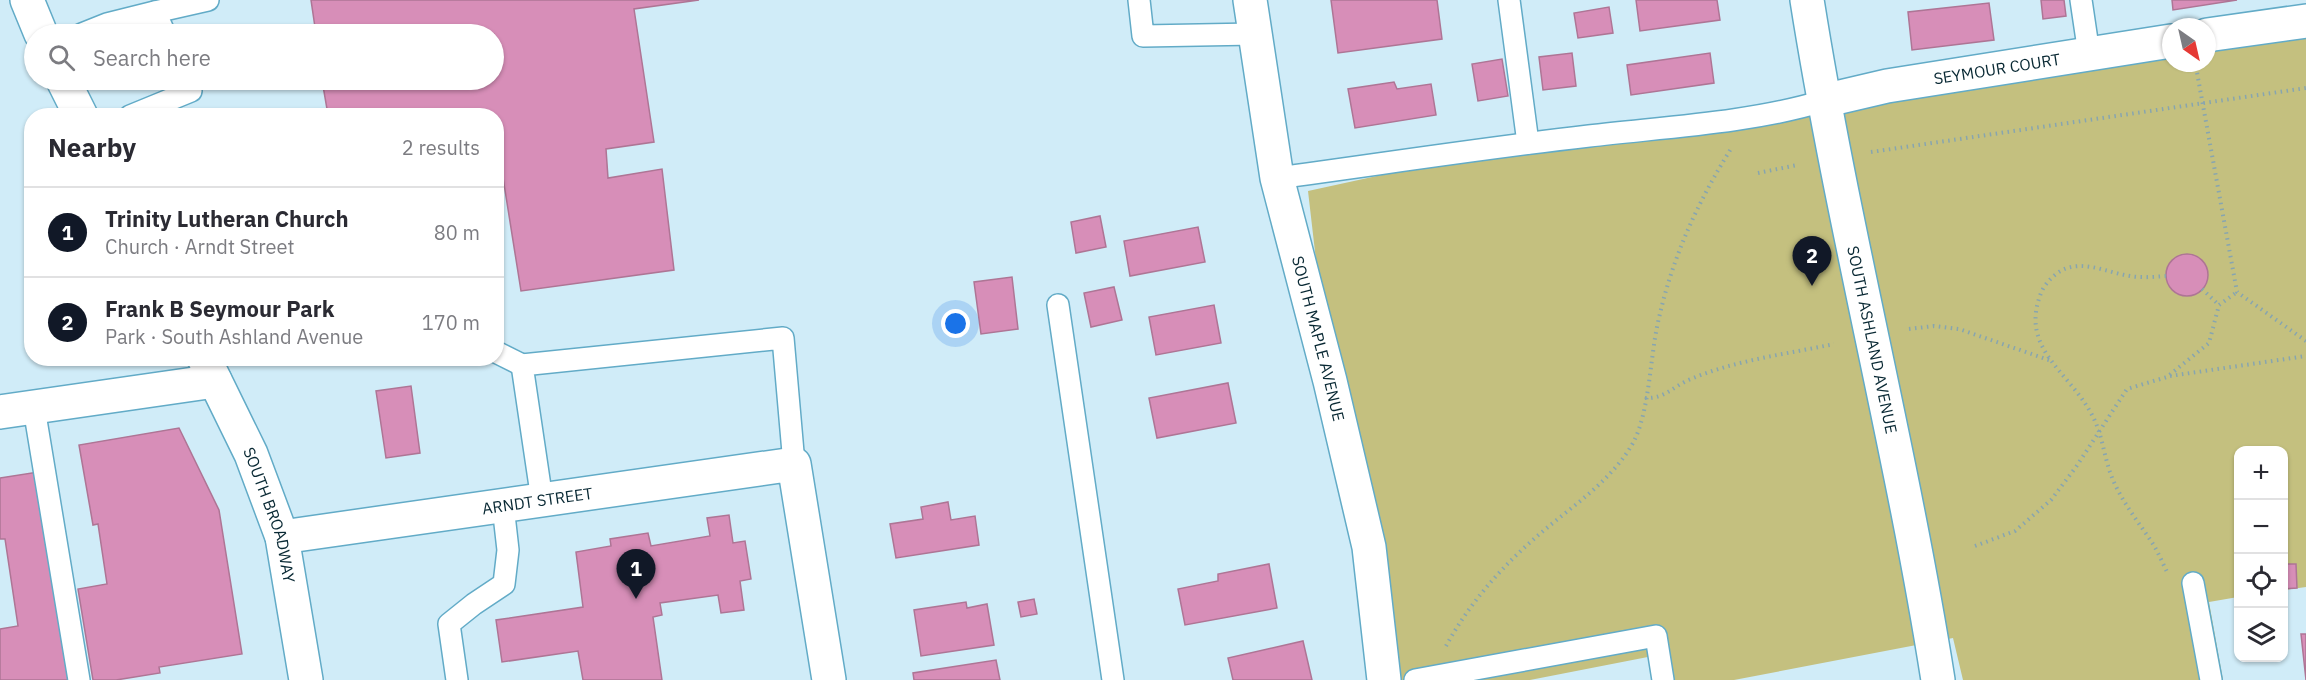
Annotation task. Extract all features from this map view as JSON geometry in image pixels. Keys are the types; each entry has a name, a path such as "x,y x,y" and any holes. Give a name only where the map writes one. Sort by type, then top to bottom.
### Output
{"street":[{"path":"27,0 37,24"},
{"name":"SOUTH MAPLE AVENUE","path":"1250,0 1277,178 1330,381 1369,547 1384,680"},
{"name":"SOUTH ASHLAND AVENUE","path":"1807,0 1823,101 1914,540 1938,680"},
{"path":"2216,34 2306,21"},
{"name":"SEYMOUR COURT","path":"1823,101 1879,87 2162,42"},
{"path":"68,90 77,108"},
{"path":"0,412 34,408 209,370"},
{"name":"SOUTH BROADWAY","path":"209,370 251,454 282,537 306,680"},
{"path":"794,464 829,680"},
{"name":"ARNDT STREET","path":"282,537 794,464"}],"lane":[{"path":"107,24 208,0"},
{"path":"1139,0 1143,36 1255,34"},
{"path":"1509,0 1528,143"},
{"path":"2081,0 2089,54"},
{"path":"155,12 160,24"},
{"path":"149,108 191,90"},
{"path":"1277,178 1528,143 1749,117 1823,101"},
{"path":"1058,304 1113,680"},
{"path":"504,356 522,365 783,338 794,464"},
{"path":"522,365 542,500"},
{"path":"34,408 79,680"},
{"path":"457,680 449,624 504,584 508,550 503,506"},
{"path":"2193,583 2211,680"},
{"path":"1415,680 1656,636 1663,680"}],"path":[{"path":"2197,72 2237,292 2306,341"},
{"path":"1871,152 2306,88"},
{"path":"1444,651 1469,609 1497,575 1529,543 1599,484 1626,452 1638,430 1657,326 1686,231 1737,138"},
{"path":"1758,173 1797,165"},
{"path":"2166,276 2130,276 2089,267 2071,267 2056,274 2043,288 2036,307 2035,324 2050,360 2083,399 2099,432 2112,479 2129,510 2150,539 2171,581"},
{"path":"2202,289 2219,305"},
{"path":"2168,377 2209,343 2219,305 2237,292"},
{"path":"1909,329 1934,326 1959,329 2050,360"},
{"path":"1645,398 1660,397 1687,380 1716,370 1834,344"},
{"path":"1975,546 2015,531 2051,500 2127,389 2168,377 2306,356"}],"shaded area":[{"path":"2306,21 2306,587 2288,589 2288,446 2234,446 2234,598 2209,602 2223,680 1963,680 1953,638 1734,680 1663,680 1658,655 1530,680 1384,680 1330,381 1308,191 1528,143 2162,42 2162,72 2216,72 2216,34"}],"building":[{"path":"311,0 699,0 634,9 654,142 606,149 608,178 662,169 674,270 521,291 504,184 504,108 327,108 324,90 504,90 504,24 315,24"},
{"path":"1331,0 1437,0 1442,39 1338,53"},
{"path":"1636,0 1717,0 1720,20 1640,31"},
{"path":"2041,0 2064,0 2066,16 2043,19"},
{"path":"2172,0 2237,0 2173,10"},
{"path":"1989,3 1994,40 1912,50 1908,12"},
{"path":"1609,7 1613,33 1578,38 1574,13"},
{"path":"1572,53 1576,86 1543,90 1539,57"},
{"path":"1710,53 1714,83 1631,95 1627,65"},
{"path":"1502,59 1508,96 1478,101 1472,64"},
{"path":"1394,82 1397,89 1431,84 1436,115 1355,128 1348,89"},
{"path":"1100,216 1106,247 1076,253 1071,222"},
{"path":"1198,227 1205,262 1130,276 1124,241"},
{"path":"2187,254 2202,260 2208,275 2202,290 2187,296 2172,290 2166,275 2172,260"},
{"path":"1012,277 1018,329 981,334 974,282"},
{"path":"1114,287 1122,320 1091,327 1084,293"},
{"path":"1214,305 1221,343 1156,355 1149,317"},
{"path":"1228,383 1236,423 1157,438 1149,398"},
{"path":"411,386 420,453 386,458 376,391"},
{"path":"179,428 219,510 242,654 159,667 160,673 116,680 93,680 78,589 107,584 98,524 93,525 79,445"},
{"path":"38,472 70,680 0,680 0,629 18,626 5,539 0,539 0,478"},
{"path":"948,502 951,520 975,516 979,545 896,558 890,524 923,519 921,507"},
{"path":"729,515 733,543 745,541 751,579 740,581 744,610 721,613 718,595 660,603 662,615 653,617 662,680 583,680 578,651 502,662 496,620 583,607 576,552 611,546 610,539 648,533 651,546 710,536 707,518"},
{"path":"1269,564 1277,608 1185,625 1178,589 1218,581 1218,574"},
{"path":"2288,564 2296,564 2297,588 2288,589"},
{"path":"1034,599 1037,614 1021,617 1018,602"},
{"path":"966,602 967,608 987,604 994,645 921,656 914,610"},
{"path":"2301,634 2306,634 2306,680"},
{"path":"1303,641 1312,680 1233,680 1228,658"},
{"path":"996,660 1000,680 914,680 913,673"}],"place":[{"name":"Frank B Seymour Park","path":"1812,286"},
{"name":"Trinity Lutheran Church","path":"636,599"}]}
